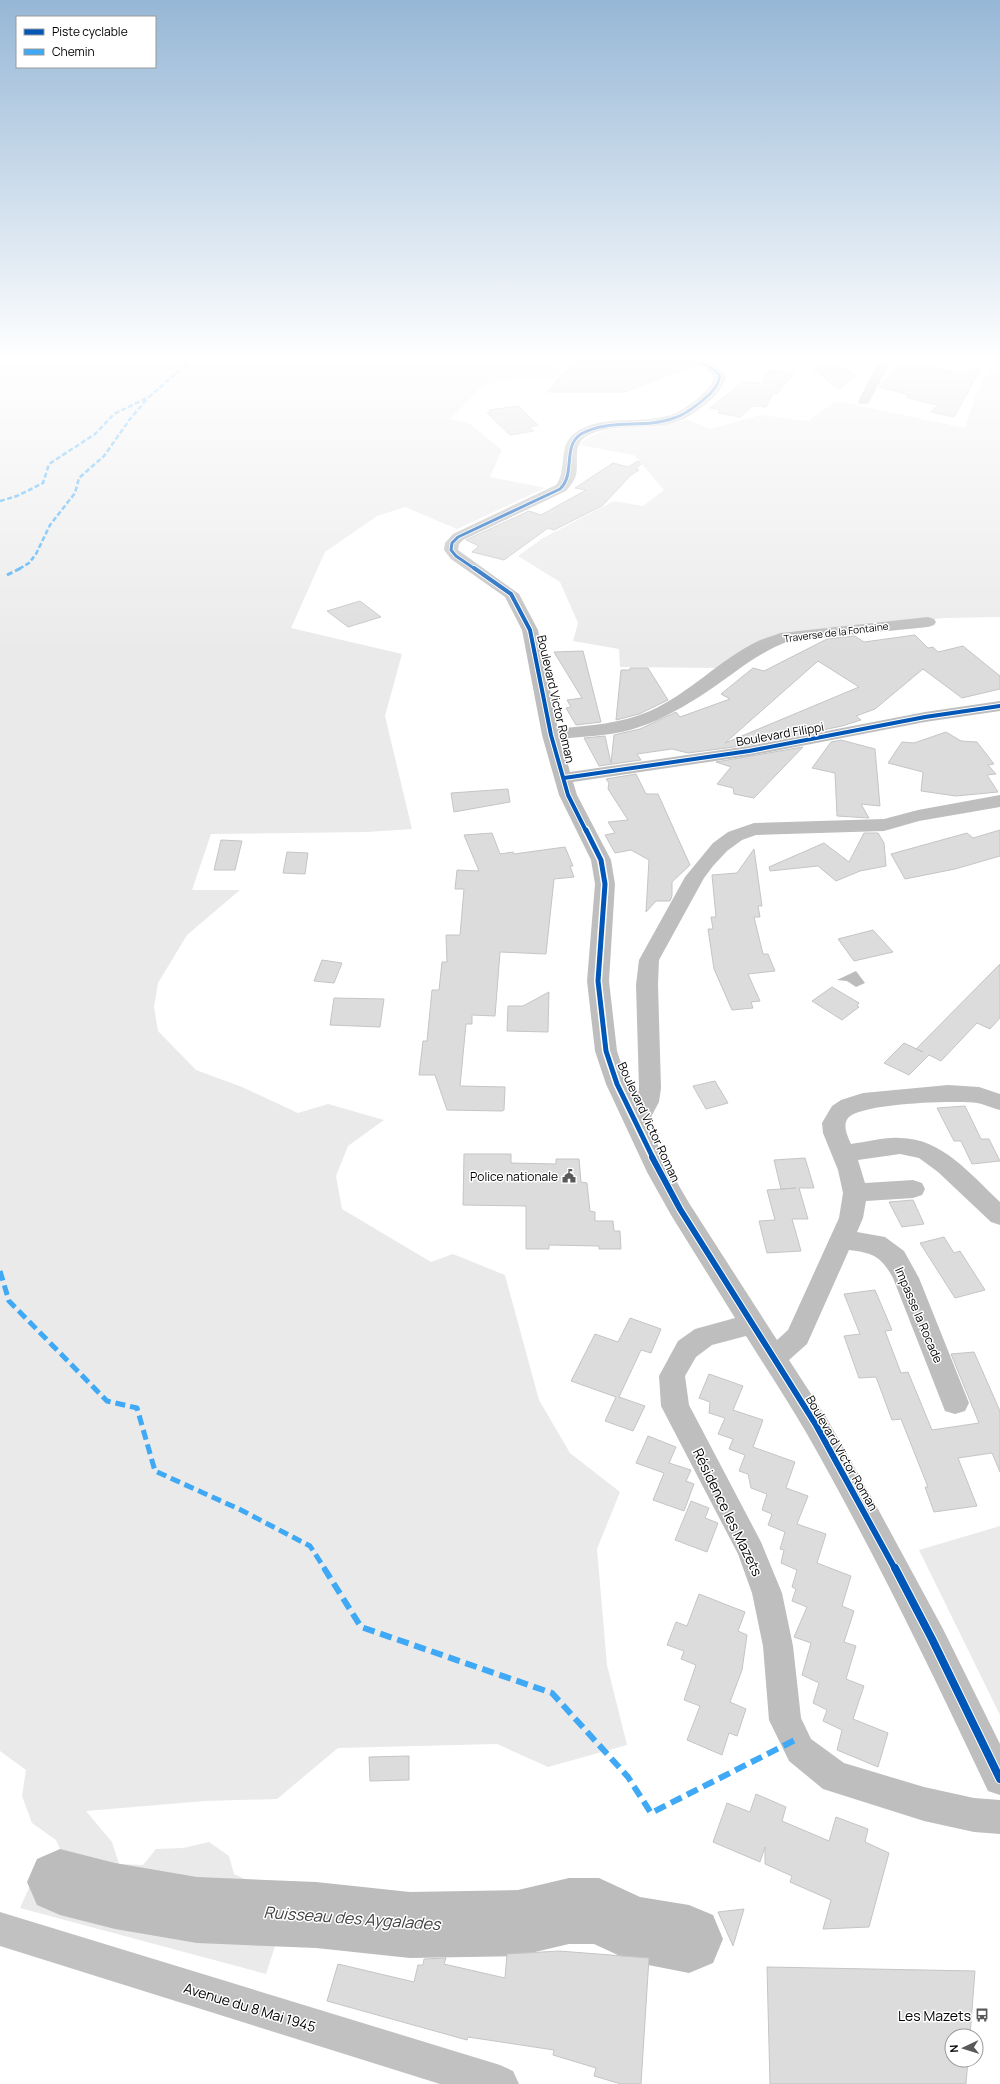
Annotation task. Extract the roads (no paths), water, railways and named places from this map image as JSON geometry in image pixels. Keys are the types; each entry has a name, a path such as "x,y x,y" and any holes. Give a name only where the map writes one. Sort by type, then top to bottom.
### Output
{"main road":[{"name":"Avenue du 8 Mai 1945","path":"0,1929 500,2084"}],"street":[{"name":"Boulevard Victor Roman","path":"570,458 568,476 564,485 554,493 458,538 452,543 451,550 456,556 511,594 519,606 530,630 551,735 568,795 601,860 605,884 598,981 606,1051 617,1084 680,1209 816,1425 868,1518 998,1769"},
{"name":"Traverse de la Fontaine","path":"551,735 626,726 657,714 694,693 763,644 786,636 928,622"},
{"name":"Boulevard Filippi","path":"564,778 749,751 925,717 1000,706"},
{"path":"631,1113 643,1111 648,1102 650,1088 646,985 650,960 695,877 720,847 735,836 754,829 884,825 918,816 1000,801"},
{"path":"772,1356 784,1350 798,1337 851,1218 855,1193 850,1170 835,1133 834,1123 840,1112 849,1106 862,1101 948,1093 979,1095 1000,1102"},
{"path":"843,1154 900,1146 926,1151 946,1166 1000,1216"},
{"path":"855,1193 913,1189"},
{"name":"Impasse la Rocade","path":"842,1239 876,1244 895,1258 906,1278 955,1403"},
{"name":"Résidence les Mazets","path":"752,1324 704,1336 687,1349 672,1376 675,1406 751,1550 767,1593 778,1646 785,1720 800,1750 835,1777 924,1804 974,1815 1000,1817"}],"waterway":[{"name":"Ruisseau des Aygalades","path":"60,1882 115,1896 197,1910 316,1915 410,1925 518,1923 569,1911 599,1911 633,1929 689,1939"}],"place":[{"name":"Police nationale","path":"569,1176"},
{"name":"Les Mazets","path":"982,2015"}]}
